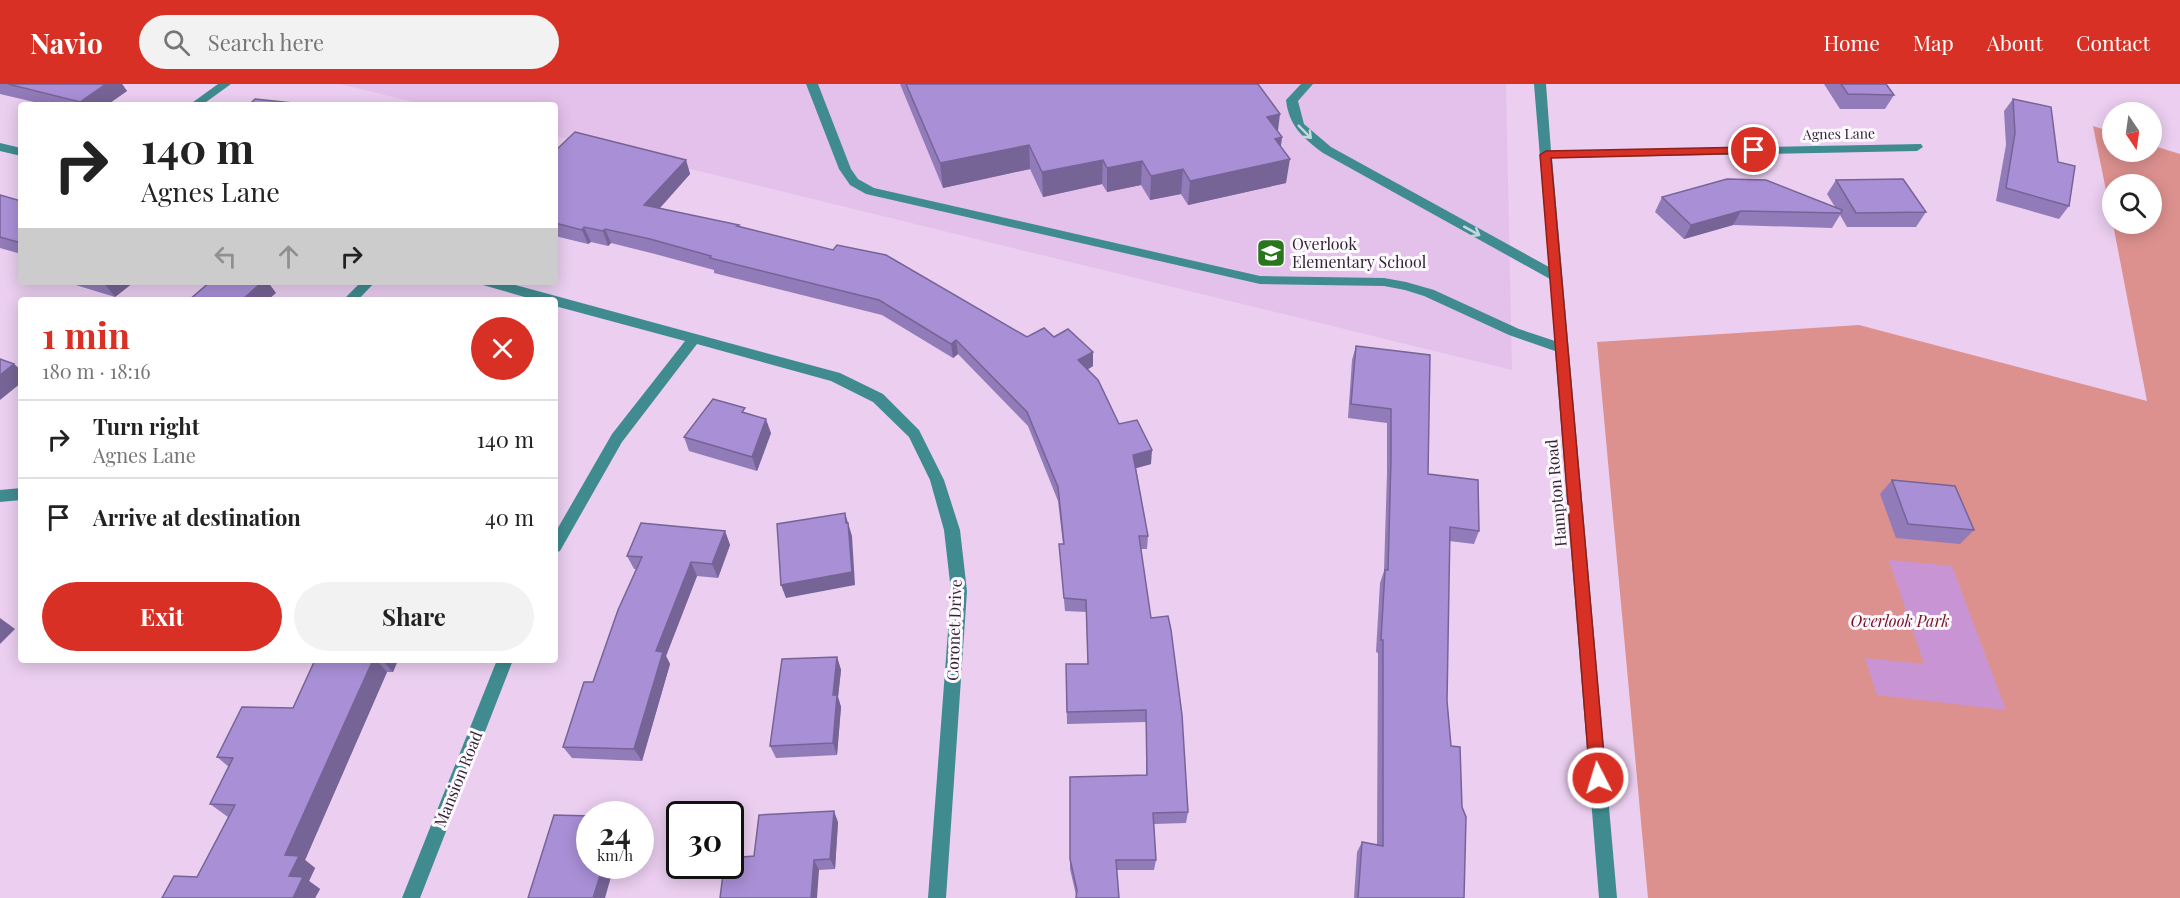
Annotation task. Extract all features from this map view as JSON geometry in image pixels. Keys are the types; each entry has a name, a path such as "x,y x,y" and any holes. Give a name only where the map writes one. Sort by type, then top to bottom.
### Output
{"street":[{"path":"199,102 225,84"},
{"path":"812,84 845,169 855,182 870,191 1260,280 1384,282 1406,286 1429,293 1514,332 1562,348"},
{"path":"1307,84 1292,100 1293,116 1302,132 1327,150 1556,278"},
{"name":"Hampton Road","path":"1540,84 1608,898"},
{"path":"0,147 18,151"},
{"name":"Agnes Lane","path":"1546,155 1917,147"},
{"path":"354,297 366,285"},
{"name":"Coronet Drive","path":"498,285 539,297"},
{"name":"Coronet Drive","path":"558,302 835,377 878,398 914,434 937,480 952,530 958,591 937,898"},
{"path":"558,542 617,438 693,340"},
{"path":"0,496 18,494"},
{"name":"Mansion Road","path":"411,898 504,663"}],"shaded area":[{"name":"Overlook Elementary School","path":"340,84 1506,84 1512,370 558,137 558,102 414,102"},
{"path":"1889,560 1952,566 2006,710 1877,695 1865,658 1924,664"}],"green space":[{"name":"Overlook Park","path":"2093,126 2102,129 2102,162 2162,162 2162,148 2180,154 2180,898 1648,898 1597,342 1859,325 2147,401 2115,234 2162,234 2162,174 2103,174"}],"building":[{"path":"8,84 106,84 80,102"},
{"path":"906,84 1258,84 1280,114 1267,117 1282,137 1275,139 1290,159 1190,181 1183,169 1151,176 1142,161 1107,168 1103,160 1042,172 1029,145 940,163"},
{"path":"1841,84 1886,84 1894,95 1848,94"},
{"path":"255,99 284,102 252,102"},
{"path":"2013,99 2051,107 2058,162 2075,166 2069,206 2006,188 2015,133"},
{"path":"575,132 686,160 644,205 739,225 737,226 833,250 837,245 886,255 1027,337 1044,328 1054,337 1068,329 1093,352 1078,360 1098,380 1119,424 1137,420 1152,450 1133,455 1148,536 1139,536 1151,618 1168,616 1171,630 1182,715 1188,812 1153,813 1156,860 1116,860 1119,898 1076,898 1077,890 1070,859 1070,777 1147,775 1146,710 1067,712 1066,664 1088,664 1086,600 1064,598 1059,544 1064,544 1058,487 1027,412 956,340 951,344 879,300 710,258 711,256 650,239 605,229 603,231 584,227 582,230 558,224 558,148"},
{"path":"1727,179 1766,180 1842,210 1841,213 1741,211 1691,225 1662,197"},
{"path":"1903,179 1926,212 1856,213 1836,180"},
{"path":"0,195 18,200 18,242 0,237"},
{"path":"206,285 259,285 245,297 192,297"},
{"path":"1356,346 1430,355 1428,474 1478,480 1479,531 1450,527 1447,701 1451,746 1460,747 1462,807 1466,817 1464,898 1358,898 1362,842 1383,846 1383,640 1381,640 1385,570 1388,570 1391,409 1351,404"},
{"path":"0,359 14,364 0,375"},
{"path":"713,399 745,408 742,412 766,419 752,457 684,437"},
{"path":"1892,480 1955,486 1974,530 1908,524"},
{"path":"845,513 846,523 848,523 852,572 781,585 777,524"},
{"path":"641,523 725,531 712,564 691,562 656,651 663,652 634,749 563,747 584,682 593,682 618,610 642,557 627,556"},
{"path":"837,657 833,695 837,695 833,743 770,746 782,659"},
{"path":"314,663 372,663 285,855 299,856 289,876 303,877 293,898 162,898 174,876 197,877 235,805 210,804 233,758 217,757 242,707 293,708"},
{"path":"834,811 830,859 814,860 811,898 720,898 722,879 744,879 744,857 754,856 759,815"},
{"path":"554,815 576,816 576,879 599,879 593,898 528,898"}],"place":[{"name":"Overlook Elementary School","path":"1271,253"}],"route":[{"path":"1598,778 1546,155 1754,150"}]}
